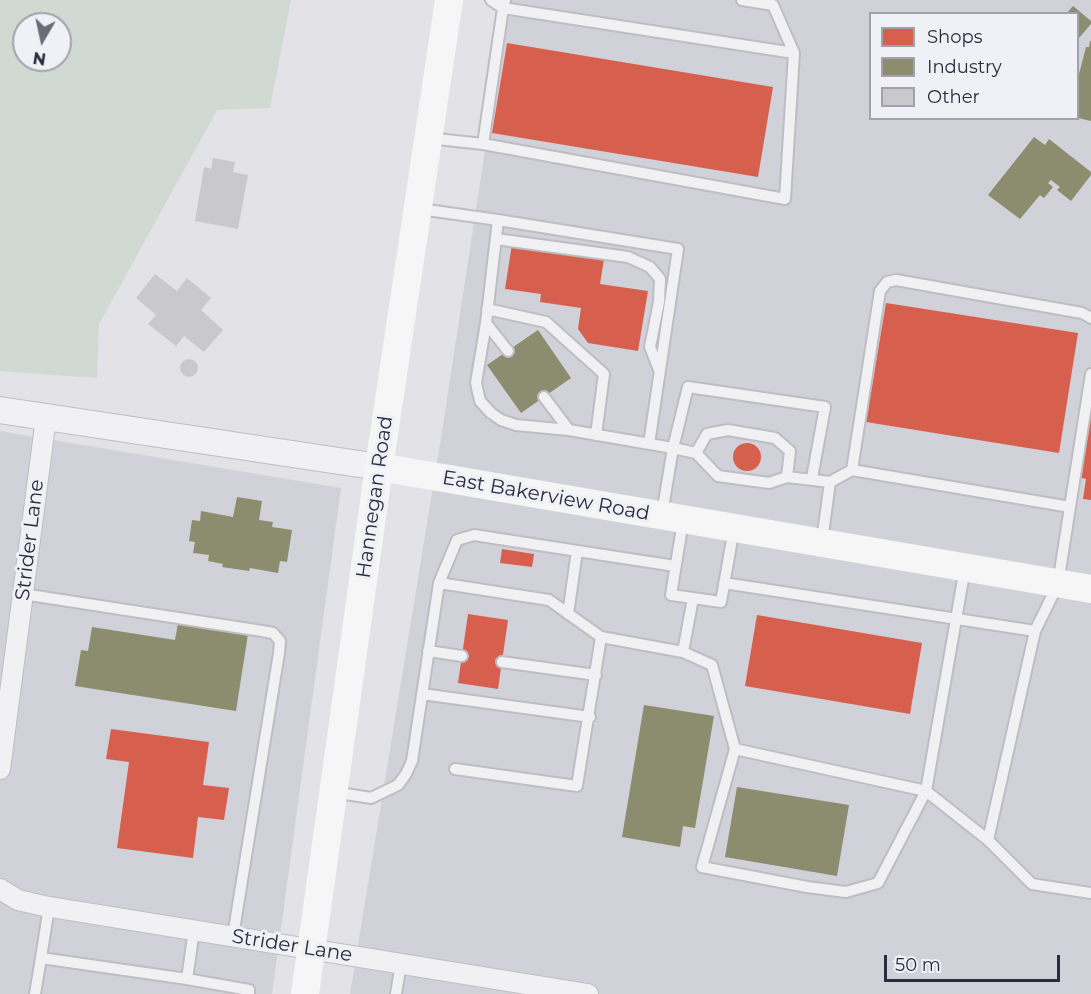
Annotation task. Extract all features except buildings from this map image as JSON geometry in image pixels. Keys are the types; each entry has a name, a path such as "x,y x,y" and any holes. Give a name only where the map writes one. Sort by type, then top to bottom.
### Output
{"main road":[{"name":"Hannegan Road","path":"305,994 379,467 450,0"},
{"name":"East Bakerview Road","path":"379,467 1091,589"}],"street":[{"name":"East Bakerview Road","path":"0,410 379,467"},
{"name":"Strider Lane","path":"0,769 46,418"},
{"name":"Strider Lane","path":"0,889 18,900 49,907 588,994"}],"lane":[{"path":"491,0 794,53"},
{"path":"428,138 483,144 784,199 794,53 773,5 742,0"},
{"path":"483,144 504,4"},
{"path":"417,209 678,249 650,444"},
{"path":"498,220 476,384 480,401 501,420 516,425 568,430 696,453 718,476 769,483 787,477 812,478 830,482 852,470 1070,507"},
{"path":"496,238 627,257 650,267 660,279 659,302 650,347 660,373"},
{"path":"852,470 880,291 887,282 896,280 1082,313 1091,318"},
{"path":"487,309 546,322 604,374 597,435"},
{"path":"486,322 507,351"},
{"path":"988,840 1035,631 1058,584 1091,374"},
{"path":"734,528 721,602 671,595 675,566 673,448 688,387 825,407 812,478"},
{"path":"544,397 568,430"},
{"path":"696,453 707,434 728,430 775,438 790,452 787,477"},
{"path":"822,543 830,482"},
{"path":"333,792 371,798 398,785 406,774 412,761 439,583 457,540 474,535 675,566"},
{"path":"568,614 577,551"},
{"path":"439,583 549,600 601,637 683,652 712,665 735,749 702,867 846,892 878,883 926,791 964,568"},
{"path":"724,583 1035,631"},
{"path":"23,594 273,633 279,641 279,653 233,936"},
{"path":"683,652 693,598"},
{"path":"455,769 577,786 590,717 601,637"},
{"path":"428,651 462,656"},
{"path":"502,662 596,675"},
{"path":"422,694 590,717"},
{"path":"735,749 926,791 988,840 1032,884 1091,893"},
{"path":"35,994 49,907"},
{"path":"187,979 194,930"},
{"path":"41,958 187,979 249,990 249,994"},
{"path":"396,994 401,963"}],"shaded area":[{"path":"0,0 291,0 270,108 217,110 99,324 97,378 0,371"},
{"path":"508,0 1091,0 1091,994 350,994 442,432"},
{"path":"0,431 341,488 272,994 0,994"}]}
